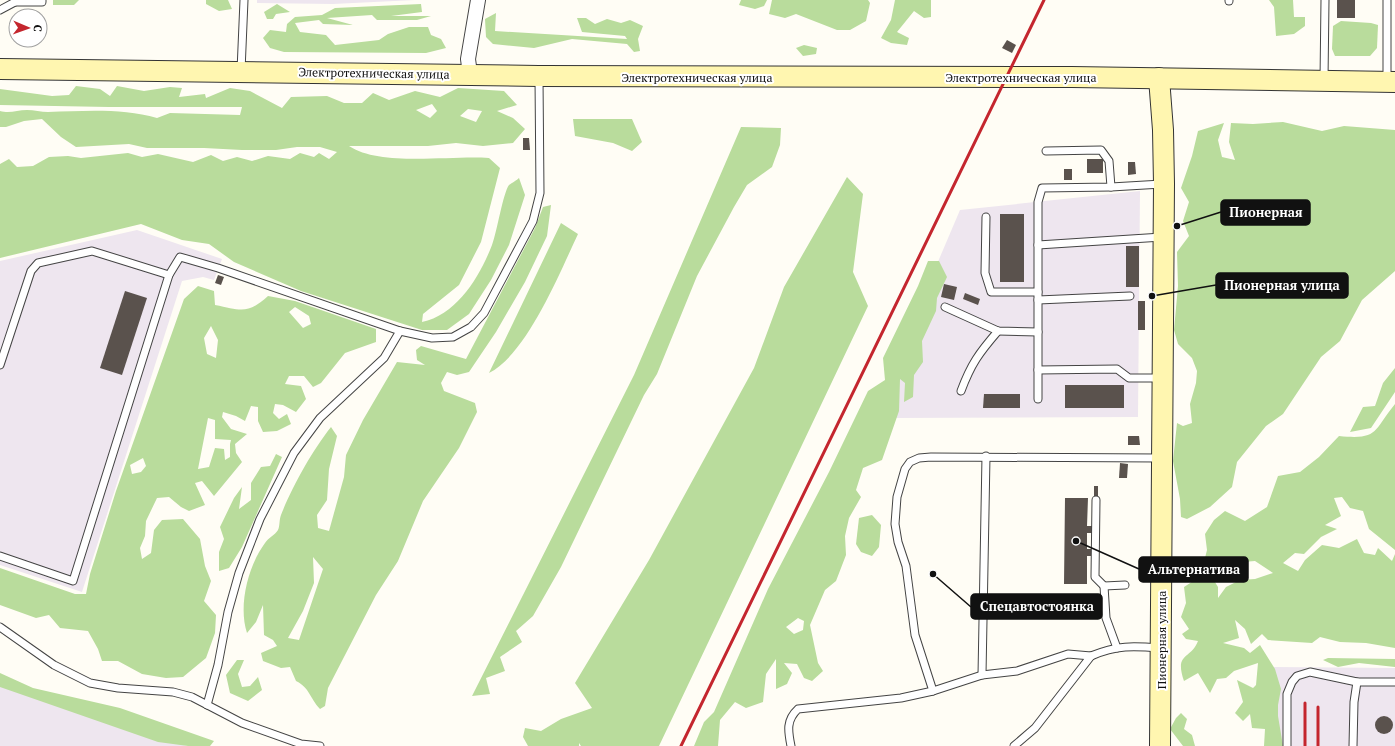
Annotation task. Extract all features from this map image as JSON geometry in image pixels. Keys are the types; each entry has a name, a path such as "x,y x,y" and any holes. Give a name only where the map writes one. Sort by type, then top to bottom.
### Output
{"main road":[{"name":"Электротехническая улица","path":"0,69 539,76 1159,78 1391,82"},
{"name":"Пионерная улица","path":"1159,78 1163,130 1164,184 1162,648 1160,746"}],"street":[{"path":"470,74 468,59 478,0"}],"lane":[{"path":"0,10 15,1 42,2 42,0"},
{"path":"241,72 244,0"},
{"path":"1324,81 1325,0"},
{"path":"1387,0 1391,82"},
{"path":"0,556 73,581 169,275 180,257 218,268 400,331 432,338 454,337 471,327 484,313 533,221 540,193 539,76"},
{"path":"1046,151 1101,150 1109,161 1111,187"},
{"path":"1038,399 1038,202 1042,188 1111,187 1164,184"},
{"path":"986,217 985,273 991,292 1038,296 1130,296"},
{"path":"1038,245 1164,237"},
{"path":"0,365 31,271 38,263 92,251 169,275"},
{"path":"945,307 998,331 1038,332"},
{"path":"206,705 218,665 228,612 239,573 260,519 294,453 320,418 384,358 400,331"},
{"path":"961,391 970,367 978,354 998,331"},
{"path":"1038,370 1117,370 1129,378 1163,378"},
{"path":"933,691 915,635 906,566 896,532 895,513 900,482 905,469 910,462 918,458 986,456 1162,458"},
{"path":"982,675 986,456"},
{"path":"1096,500 1095,577 1104,586 1106,618 1117,648"},
{"path":"1104,586 1125,585"},
{"path":"0,628 54,665 90,683 118,688 173,692 192,697 242,723 301,744 320,746"},
{"path":"792,746 788,729 789,720 798,709 901,698 933,691 982,675 1017,672 1068,654 1091,656 1128,646 1162,648"},
{"path":"1014,746 1035,728 1091,656"},
{"path":"1287,746 1287,694 1292,682 1297,676 1310,672 1356,682 1395,682"},
{"path":"1353,746 1356,682"}],"shaded area":[{"path":"257,0 415,0 333,4 257,3"},
{"path":"1140,191 1138,417 893,418 880,398 960,210"},
{"path":"137,230 222,259 214,280 203,277 182,281 82,592 0,565 0,261"},
{"path":"1274,667 1395,668 1395,746 1273,746"},
{"path":"0,686 187,746 0,746"}],"green space":[{"path":"53,0 79,0 74,5 53,5"},
{"path":"206,0 228,0 232,9 219,11 206,4"},
{"path":"741,0 767,0 764,6 755,9 739,5"},
{"path":"772,0 868,0 870,3 866,21 850,30 837,30 796,14 785,18 769,14"},
{"path":"895,0 931,0 931,17 924,18 914,11 897,32 909,38 907,45 891,43 881,38 891,20"},
{"path":"1269,0 1293,0 1294,17 1305,17 1305,26 1294,34 1276,36 1274,7"},
{"path":"277,4 290,12 276,14 273,19 267,19 264,12"},
{"path":"421,4 422,12 391,16 431,16 417,20 377,20 372,15 327,18 353,25 323,24 319,20 295,23 300,32 326,35 335,45 379,40 388,34 409,27 428,27 431,35 441,39 446,48 426,53 284,52 270,48 263,38 270,30 286,32 287,24 295,17 322,15 335,8"},
{"path":"496,13 495,31 627,39 625,36 582,32 577,18 586,18 595,24 607,19 621,23 630,20 643,26 638,39 640,51 634,52 627,44 572,39 534,48 493,44 486,37 485,19"},
{"path":"1341,21 1371,23 1378,25 1377,48 1370,56 1335,56 1332,49 1333,26"},
{"path":"804,45 817,48 816,54 803,56 796,48"},
{"path":"76,86 100,89 110,96 117,86 144,91 170,87 182,88 179,97 205,94 206,98 230,88 250,91 282,108 291,97 327,96 344,103 362,103 373,93 389,100 415,91 440,97 458,88 504,91 517,105 497,111 513,118 525,129 513,143 483,146 456,143 428,146 349,146 362,152 397,158 489,158 500,168 481,242 459,285 423,314 422,322 435,318 446,311 456,303 474,281 492,245 509,185 519,178 525,195 509,245 491,280 469,314 447,330 422,330 301,291 234,262 209,244 182,240 141,224 0,258 0,164 9,159 17,167 33,166 49,157 68,156 81,158 128,153 142,157 158,154 193,162 211,155 223,161 237,157 252,161 268,156 290,159 300,153 314,157 319,153 329,159 337,152 320,147 297,147 276,150 242,150 147,148 129,144 76,147 61,137 42,119 24,121 6,127 0,127 0,111 117,111 157,118 170,113 240,115 242,107 0,105 0,89 52,96 69,95","holes":["432,104 437,111 430,118 416,110","468,109 482,111 476,122 460,116"]},
{"path":"573,119 632,119 642,142 632,151 613,143 575,136"},
{"path":"1283,122 1322,131 1344,126 1395,130 1395,271 1362,300 1340,341 1321,357 1283,414 1266,426 1237,462 1232,487 1210,507 1187,519 1181,517 1180,499 1173,461 1177,423 1183,426 1192,423 1190,404 1196,383 1197,371 1192,358 1178,344 1174,330 1178,286 1177,252 1189,236 1183,221 1189,202 1181,188 1192,156 1198,131 1224,123 1218,140 1222,157 1235,160 1229,142 1231,123 1253,124"},
{"path":"741,127 781,128 780,145 772,167 747,185 697,276 657,374 644,395 561,567 533,616 516,631 522,642 500,657 505,671 486,678 490,694 472,696 634,375"},
{"path":"847,177 863,194 853,272 868,306 659,746 581,746 579,743 579,746 528,746 523,737 525,728 541,731 561,719 592,708 575,683 649,560 754,368 784,287"},
{"path":"551,205 547,236 525,282 496,332 469,372 457,375 447,372 441,383 444,391 475,403 477,412 459,448 423,501 398,561 376,595 328,688 325,706 320,709 307,690 296,681 290,667 281,668 263,661 261,653 277,646 273,640 264,635 263,605 256,622 247,633 244,622 244,599 249,574 266,541 278,530 281,515 297,481 310,458 331,427 337,436 329,469 327,500 317,515 318,528 329,531 344,477 346,455 363,420 397,362 425,365 417,360 416,350 421,346 466,359 535,228 543,207","holes":["313,557 323,569 299,640 288,638 303,611 314,583"]},
{"path":"561,223 578,234 552,290 529,331 516,349 503,363 489,373"},
{"path":"928,261 939,261 947,277 937,298 936,311 922,341 923,362 914,375 913,397 904,402 905,383 900,379 899,411 882,460 863,468 856,490 861,497 849,518 845,536 846,555 836,581 825,590 810,625 818,663 823,671 812,681 804,678 797,664 784,663 792,673 787,684 776,689 776,659 766,674 763,702 746,708 735,702 720,720 718,746 694,746 704,722 714,712 768,589 829,472 868,391 885,380 883,358 918,286","holes":["798,618 804,621 803,630 794,634 786,627"]},
{"path":"198,286 214,291 215,305 243,310 255,306 268,296 295,301 376,329 376,342 345,353 321,383 313,387 304,376 289,376 285,384 301,386 306,399 296,412 283,405 275,404 273,413 279,419 287,414 291,424 277,431 263,432 258,421 258,407 251,406 245,421 236,416 223,412 222,417 231,429 247,434 235,444 236,453 242,462 214,496 202,481 195,483 205,505 189,511 181,507 169,497 157,498 146,521 145,536 140,548 142,559 151,553 154,530 162,520 183,519 200,539 205,566 211,581 204,601 216,615 215,633 206,658 183,677 166,678 142,674 118,661 102,661 98,649 88,631 60,628 49,615 36,618 0,605 0,568 75,594 86,594 90,574 116,491 184,299","holes":["295,307 309,316 311,324 303,328 289,312","211,326 218,340 216,358 207,354 204,338","208,418 215,420 215,439 231,440 230,457 225,460 224,449 215,448 209,467 198,469","143,458 146,466 141,472 132,474 130,465"]},
{"path":"1395,368 1395,392 1371,428 1350,432 1363,407 1375,406 1383,383"},
{"path":"1395,404 1395,550 1369,529 1363,511 1350,508 1342,497 1334,498 1341,516 1325,525 1337,529 1321,537 1304,554 1295,553 1283,563 1298,571 1305,560 1322,545 1339,548 1357,539 1364,553 1375,555 1378,548 1392,561 1395,554 1395,648 1366,643 1340,642 1320,637 1312,643 1268,640 1262,634 1251,644 1245,629 1235,620 1239,638 1223,643 1244,648 1250,653 1260,645 1275,669 1281,689 1278,705 1278,716 1283,746 1264,746 1265,729 1252,728 1250,714 1243,721 1235,713 1243,702 1237,680 1253,688 1256,685 1258,663 1234,671 1226,678 1217,679 1210,693 1198,673 1184,681 1181,672 1182,661 1195,647 1198,641 1186,639 1182,634 1189,629 1181,617 1186,603 1184,587 1201,576 1210,574 1218,587 1218,598 1226,587 1240,580 1255,579 1273,573 1255,561 1231,563 1216,558 1203,566 1207,550 1205,534 1214,520 1225,511 1245,521 1267,507 1278,476 1300,472 1319,457 1339,436 1362,436 1374,432"},
{"path":"276,454 282,457 242,547 229,568 219,571 219,552 224,539 220,527 234,498 242,487 239,509 251,500 251,483 261,467 270,466"},
{"path":"872,515 881,525 879,547 872,556 861,552 856,544 859,518"},
{"path":"1328,658 1395,659 1395,667 1359,663 1338,667 1323,660"},
{"path":"237,660 244,660 238,674 242,687 250,686 258,677 262,690 248,701 230,693 226,675"},
{"path":"0,673 33,688 120,708 214,741 210,746 188,746 158,742 0,687"},
{"path":"1181,713 1187,719 1184,729 1192,735 1195,746 1183,746 1170,729 1176,718"}],"building":[{"path":"1337,0 1355,0 1355,18 1337,18"},
{"path":"1007,40 1016,45 1012,53 1002,48"},
{"path":"523,138 529,138 530,150 523,150"},
{"path":"1087,159 1103,159 1103,173 1087,173"},
{"path":"1128,162 1135,162 1136,174 1128,175"},
{"path":"1064,169 1072,169 1072,180 1064,180"},
{"path":"1000,214 1024,214 1024,282 1000,282"},
{"path":"1126,246 1139,246 1139,287 1126,287"},
{"path":"218,275 224,277 221,285 215,283"},
{"path":"944,284 957,287 954,300 941,297"},
{"path":"125,291 147,298 122,375 100,368"},
{"path":"965,293 980,299 978,305 963,299"},
{"path":"1138,301 1145,301 1145,330 1138,330"},
{"path":"1065,385 1124,385 1124,408 1065,408"},
{"path":"984,394 1020,394 1020,408 983,408"},
{"path":"1128,436 1139,436 1140,445 1128,445"},
{"path":"1120,463 1128,464 1127,478 1119,478"},
{"path":"1094,486 1098,486 1098,497 1094,497"},
{"path":"1065,498 1088,498 1087,526 1093,526 1093,533 1087,533 1087,549 1093,549 1093,556 1087,556 1087,584 1064,584"},
{"path":"1384,716 1390,719 1393,725 1390,731 1384,734 1378,731 1375,725 1378,719"}],"railway":[{"path":"681,746 1044,0"},
{"path":"1305,703 1305,746"},
{"path":"1318,707 1318,746"}],"place":[{"name":"Пионерная","path":"1177,226"},
{"name":"Пионерная улица","path":"1152,296"},
{"name":"Альтернатива","path":"1076,541"},
{"name":"Спецавтостоянка","path":"933,574"}]}
